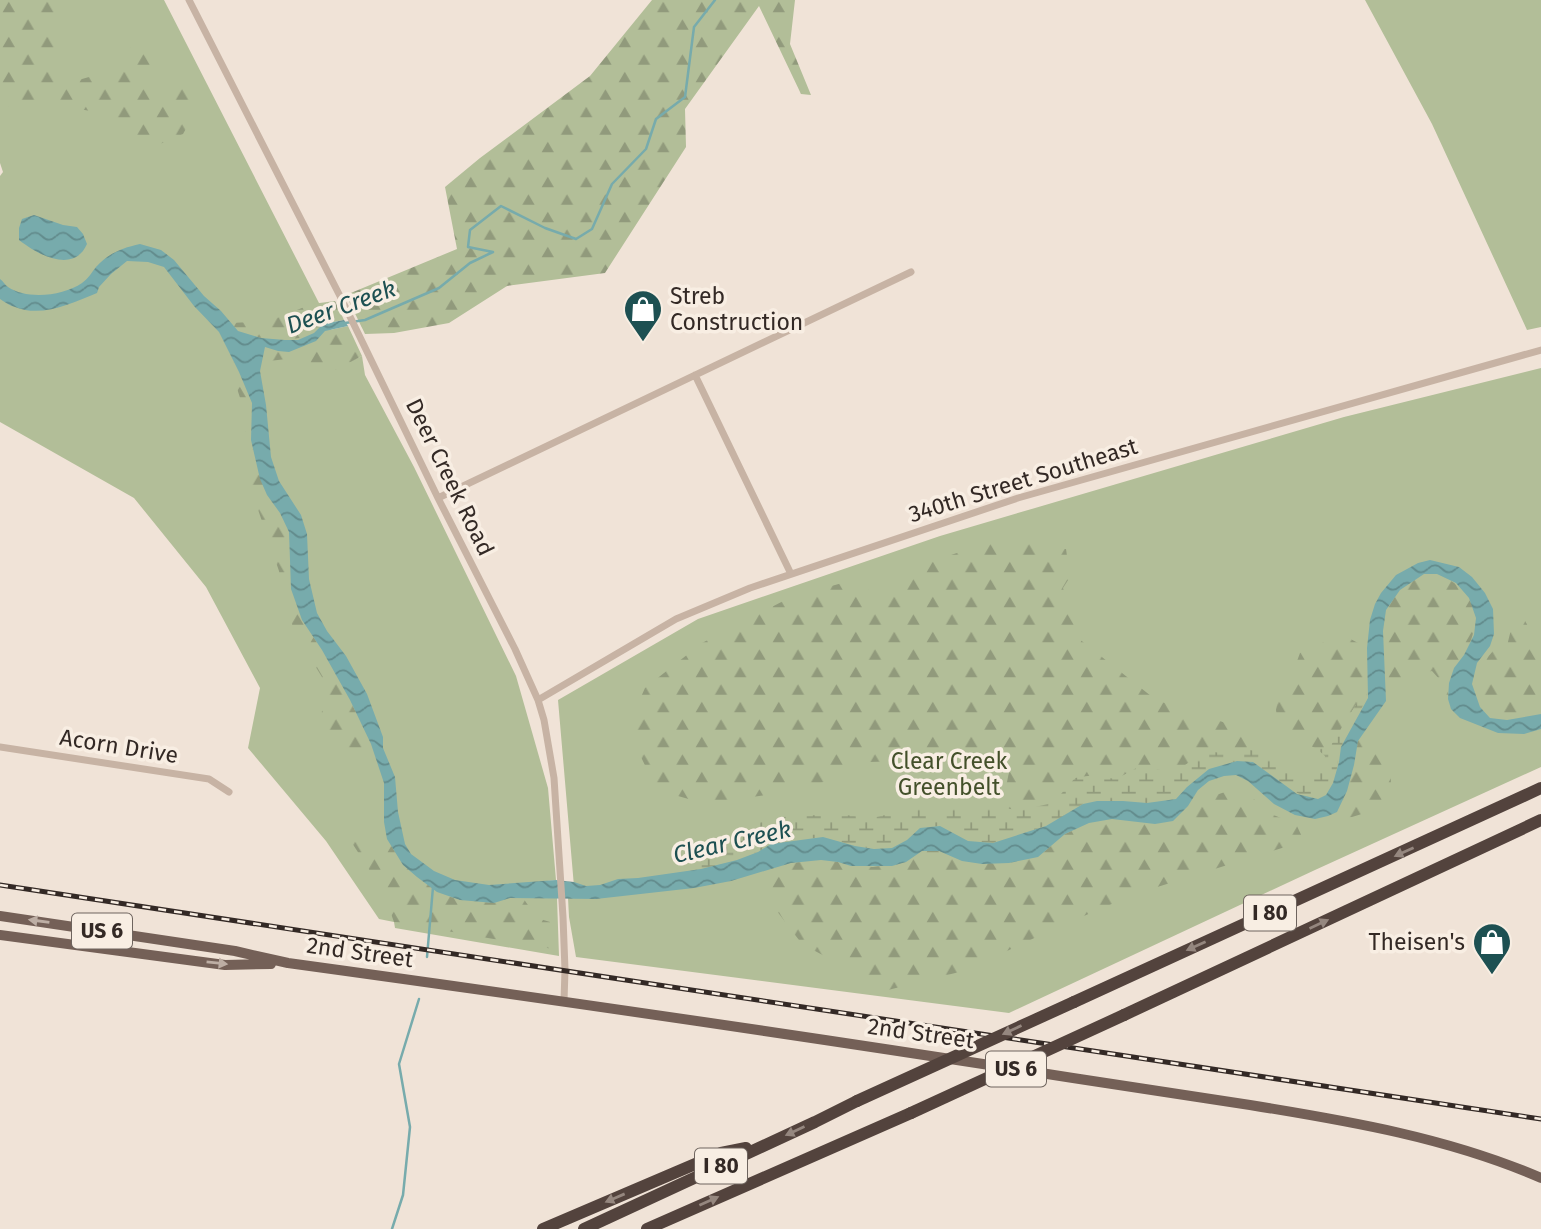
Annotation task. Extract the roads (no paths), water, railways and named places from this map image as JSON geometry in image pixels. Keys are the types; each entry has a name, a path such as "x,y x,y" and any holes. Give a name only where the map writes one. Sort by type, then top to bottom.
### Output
{"highway":[{"path":"1466,824 1541,782"},
{"name":"I 80","path":"584,1229 1541,788"},
{"name":"I 80","path":"647,1229 911,1113 1541,822"},
{"path":"543,1229 721,1153 771,1143"}],"main road":[{"name":"2nd Street","path":"0,916 234,951 288,963 978,1062 1333,1118 1471,1152 1541,1178"},
{"name":"2nd Street","path":"0,935 225,965 288,963"}],"street":[{"name":"Deer Creek Road","path":"189,0 341,298 538,700 554,778 561,858 564,1001"},
{"path":"438,498 911,272"},
{"name":"340th Street Southeast","path":"538,700 676,619 750,588 1018,498 1541,350"},
{"path":"695,375 791,574"},
{"name":"Acorn Drive","path":"0,747 209,779 229,792"}],"water":[{"path":"34,215 77,227 87,244 81,253 74,258 55,259 19,240 22,219"},
{"path":"140,244 161,250 174,260 238,331 261,338 298,340 314,333 323,324 344,320 348,326 325,331 316,341 289,352 265,347 260,371 271,457 279,481 301,515 307,534 309,579 317,613 367,694 383,737 383,748 395,777 398,812 405,844 411,854 434,871 455,880 489,885 556,880 586,886 600,885 618,879 701,869 737,860 771,844 823,837 855,846 892,848 907,840 920,828 940,826 968,841 993,843 1046,826 1083,804 1097,801 1147,803 1176,799 1209,769 1237,761 1253,762 1297,794 1318,799 1326,795 1333,783 1341,747 1368,698 1367,648 1375,604 1396,575 1430,560 1459,567 1472,577 1493,609 1494,634 1490,646 1477,663 1472,684 1480,707 1490,718 1507,720 1541,714 1541,729 1524,734 1498,733 1460,718 1451,709 1448,699 1449,683 1454,668 1474,635 1476,618 1469,598 1456,583 1437,574 1424,574 1400,590 1386,610 1383,631 1386,701 1358,741 1347,791 1337,812 1328,816 1315,819 1295,815 1274,804 1248,781 1236,775 1224,776 1209,781 1198,790 1188,806 1173,821 1155,824 1112,819 1089,823 1065,834 1038,857 1009,863 982,864 962,861 939,851 922,851 906,862 892,866 851,866 821,860 791,863 731,881 694,888 596,899 510,898 494,903 460,900 437,892 417,877 403,865 387,839 384,783 371,744 350,700 302,620 291,589 289,532 260,479 251,440 252,403 219,332 194,306 164,267 148,262 127,261 111,274 97,293 57,308 25,310 0,299 0,279 8,287 25,294 45,295 65,291 82,283 111,255"}],"waterway":[{"name":"Deer Creek","path":"345,323 365,320 439,288 470,263 493,252 468,247 470,230 501,206 545,228 576,239 592,229 612,184 646,149 656,119 685,97 694,27 715,0"},
{"path":"427,957 433,887"},
{"path":"392,1229 403,1195 410,1127 399,1064 419,999"}],"railway":[{"path":"0,885 1541,1119"}],"place":[{"name":"Streb Construction","path":"643,343"},
{"name":"Theisen's","path":"1492,976"}],"park label":[{"name":"Clear Creek Greenbelt","path":"949,774"}],"water label":[{"name":"Clear Creek","path":"732,842"}]}
